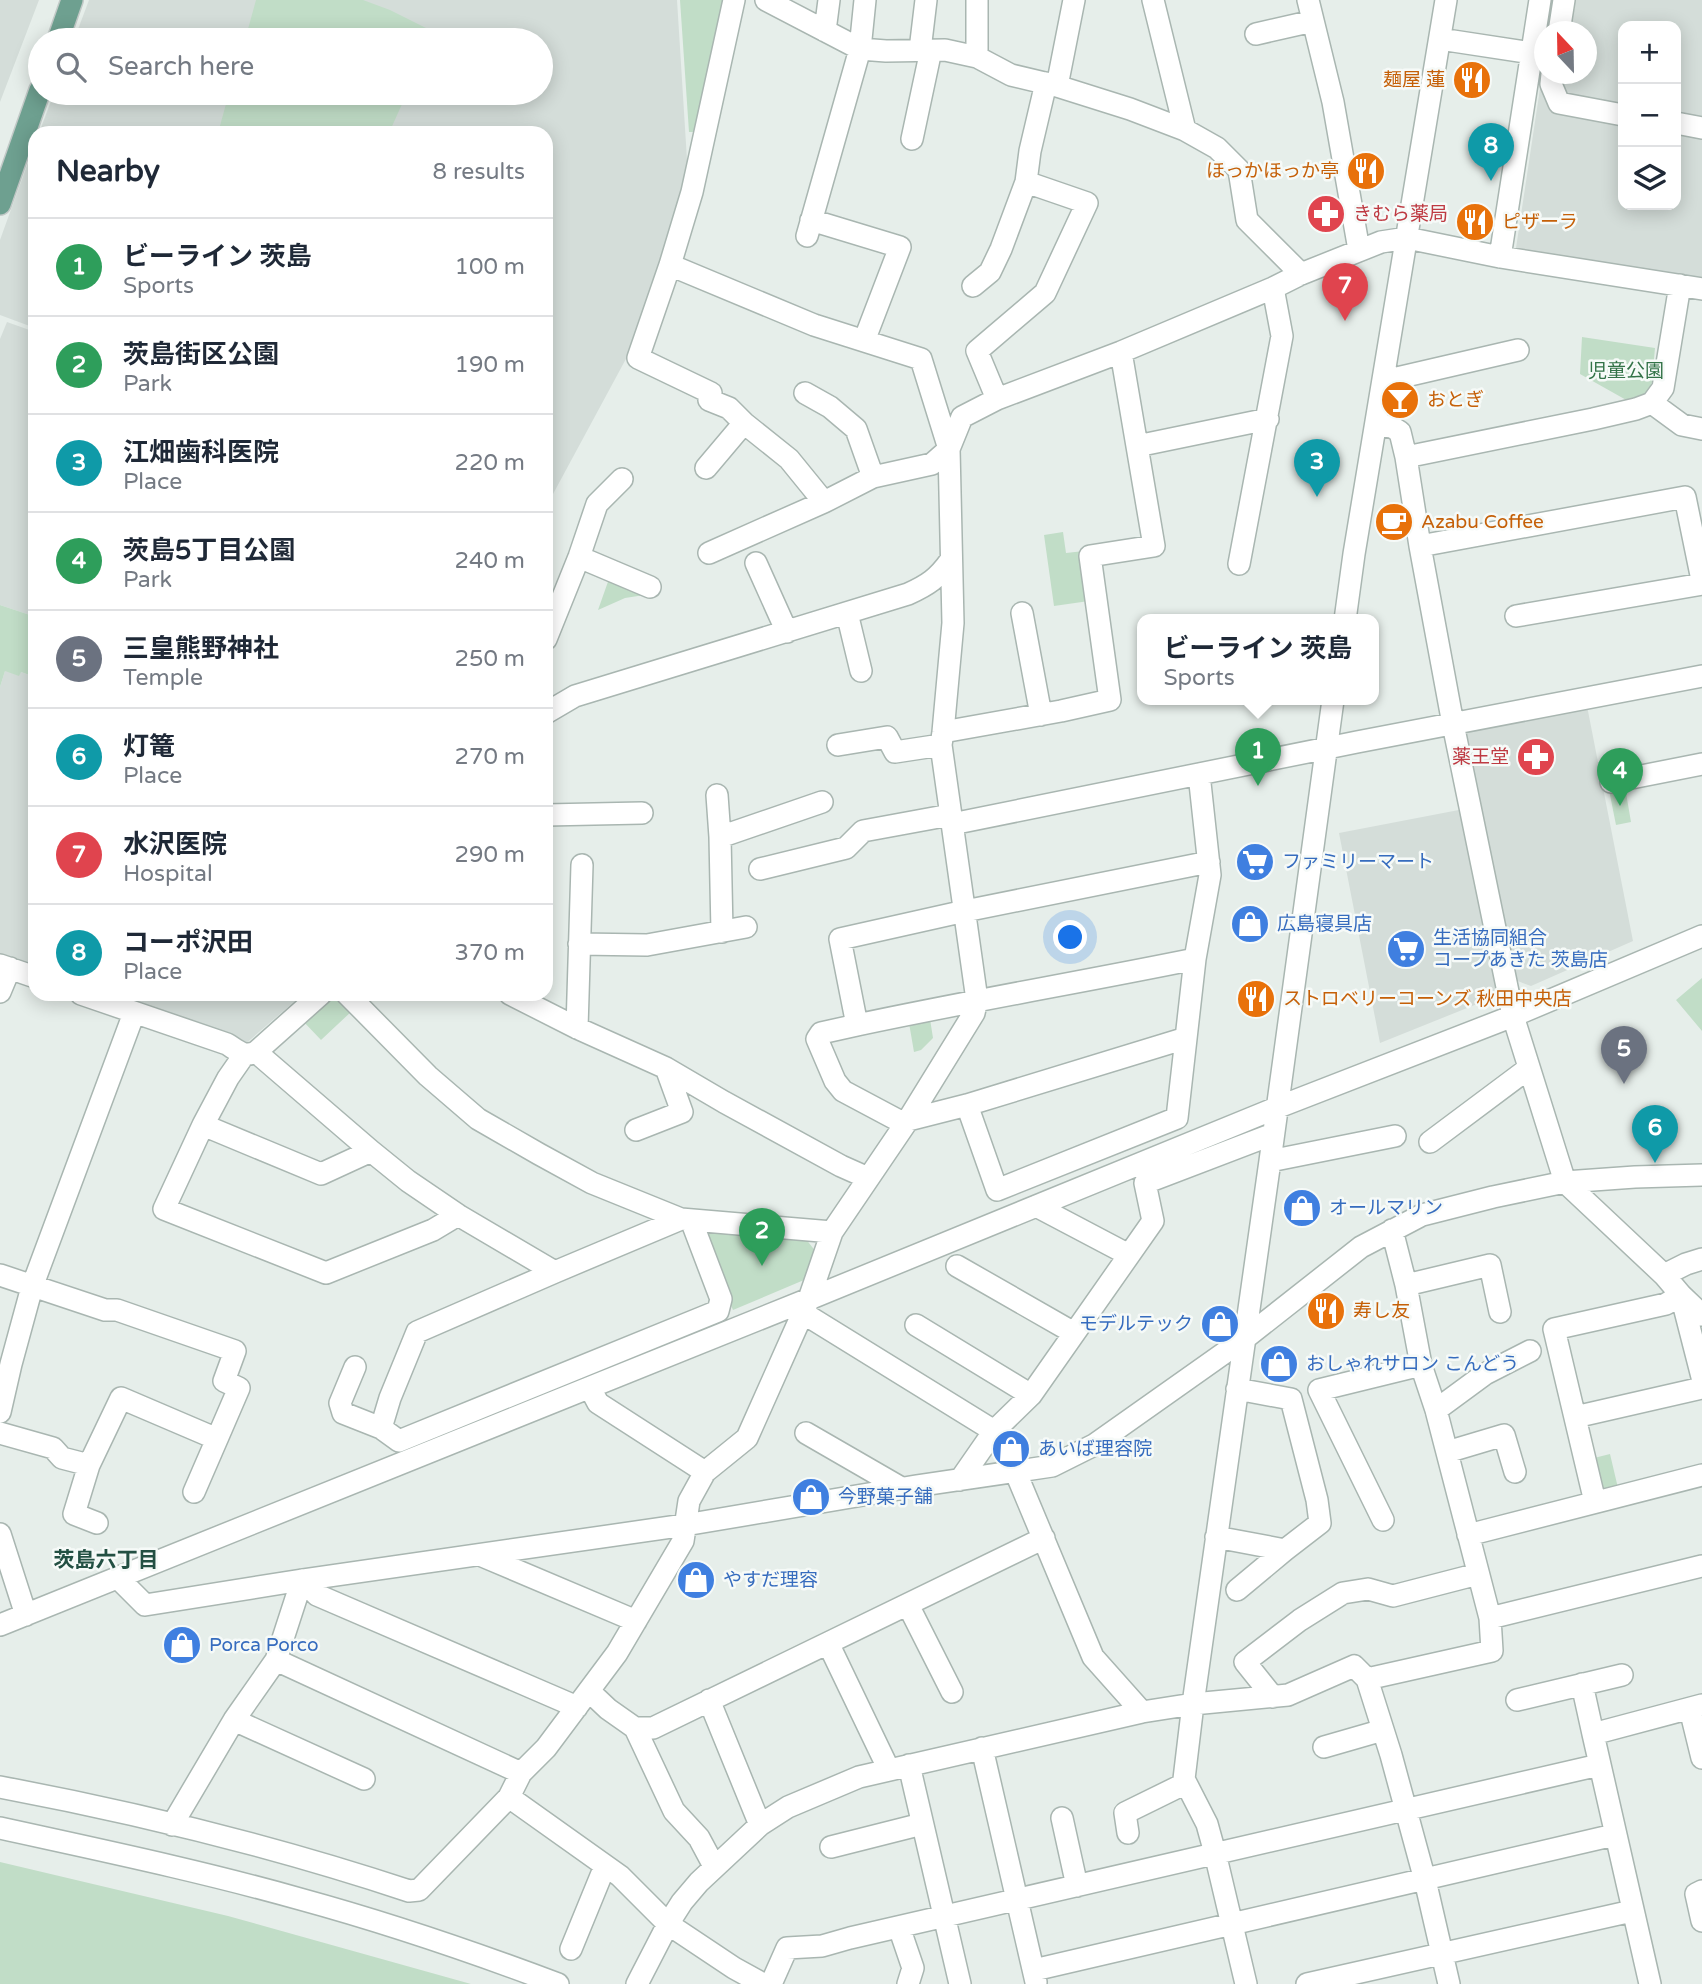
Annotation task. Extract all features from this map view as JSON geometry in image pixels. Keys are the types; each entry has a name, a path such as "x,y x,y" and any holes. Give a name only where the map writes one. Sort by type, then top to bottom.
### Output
{"main road":[{"path":"62,28 72,0"},
{"path":"0,204 35,105"}],"street":[{"path":"734,0 692,192 638,358 711,393 709,400 729,408 789,459 824,502"},
{"path":"766,0 860,49 946,50 977,57 1011,75 1130,109 1185,130 1217,148 1240,170 1247,220 1301,274"},
{"path":"825,31 829,0"},
{"path":"864,341 900,247 809,228 860,49 865,0"},
{"path":"912,139 925,50 926,0"},
{"path":"977,0 977,57"},
{"path":"973,286 990,272 1026,182 1030,151 1074,0"},
{"path":"1153,0 1185,130"},
{"path":"1308,0 1333,102 1359,250"},
{"path":"1346,614 1446,0"},
{"path":"1500,257 1540,0"},
{"path":"1561,21 1564,0"},
{"path":"1256,34 1313,21"},
{"path":"1440,39 1531,53"},
{"path":"1550,84 1559,103 1618,114"},
{"path":"1681,124 1702,128"},
{"path":"997,398 977,351 1045,293 1087,203 1026,182"},
{"path":"709,553 873,477 932,464 949,449 962,417 997,398 1121,352 1381,242 1407,238 1500,257 1702,289"},
{"path":"0,1787 172,1825 342,1869 409,1891 419,1890 509,1797 521,1773 546,1748 617,1653 683,1541 689,1501 705,1472 747,1438 806,1306 832,1232 906,1122 974,1013 977,1000 942,738 953,623 949,449 921,359 814,325 670,265"},
{"path":"1406,457 1636,409 1652,403 1663,388 1680,285"},
{"path":"1239,564 1282,336 1273,288"},
{"path":"1384,381 1518,350"},
{"path":"838,745 887,737 895,752 942,738 1110,700 1090,556 1154,546 1121,352"},
{"path":"805,393 830,407 856,429 873,477"},
{"path":"1652,403 1682,425 1702,429"},
{"path":"1137,446 1268,419"},
{"path":"706,468 744,423"},
{"path":"1376,425 1392,427 1399,432 1406,457 1453,724 1513,1016 1565,1182 1664,1275 1702,1315"},
{"path":"553,622 597,504 622,479"},
{"path":"1420,545 1694,496 1702,582 1516,616"},
{"path":"579,557 650,587"},
{"path":"553,709 575,696 787,632 925,586 940,575 950,561"},
{"path":"756,563 787,632"},
{"path":"847,613 862,671"},
{"path":"1022,613 1041,715"},
{"path":"760,869 846,848 863,831 951,820 1702,676"},
{"path":"1246,1984 1215,1853 1206,1824 1184,1779 1332,705"},
{"path":"1611,782 1702,764"},
{"path":"967,1105 997,1190 1177,1118 1195,959 1210,875 1199,774"},
{"path":"718,795 722,932"},
{"path":"720,837 822,802"},
{"path":"553,815 642,813"},
{"path":"857,1025 839,939 1209,862"},
{"path":"577,1028 582,865"},
{"path":"579,944 647,945 746,928"},
{"path":"0,1625 590,1388 806,1306 1036,1206 1276,1108 1513,1016 1702,936"},
{"path":"1186,1038 906,1122 843,1091 835,1081 817,1039 821,1033 857,1025 1195,959"},
{"path":"0,992 5,966 28,974"},
{"path":"101,1001 250,1053 408,1181 458,1215 555,1272"},
{"path":"313,1001 250,1053 228,1078 163,1209 326,1273 433,1230 458,1215"},
{"path":"354,1001 428,1076 478,1119 592,1183 686,1219 832,1232"},
{"path":"524,1001 666,1068 806,1147 868,1178"},
{"path":"0,1412 10,1364 32,1287 134,1013"},
{"path":"636,1130 682,1112 666,1068"},
{"path":"1430,1142 1529,1068"},
{"path":"203,1125 321,1174 371,1151"},
{"path":"960,1480 994,1431 1031,1395 1153,1221 1145,1184 1273,1134"},
{"path":"1270,1161 1395,1136"},
{"path":"118,1578 145,1605 685,1525 1052,1466 1094,1445 1244,1339 1361,1247 1422,1216 1565,1182 1702,1175"},
{"path":"1036,1206 1129,1255"},
{"path":"381,1428 390,1398 417,1332 686,1219"},
{"path":"355,1367 340,1404 343,1413 381,1428 399,1441 718,1311 721,1299 686,1219"},
{"path":"1367,1679 1492,1651 1490,1618 1422,1365 1392,1230"},
{"path":"1664,1275 1702,1259"},
{"path":"1406,1285 1490,1265 1500,1312"},
{"path":"957,1266 1074,1333"},
{"path":"0,1275 105,1310 117,1310 236,1351 225,1381 239,1388 194,1492"},
{"path":"1681,1295 1702,1377"},
{"path":"1595,1502 1554,1329 1666,1304 1681,1295"},
{"path":"806,1306 994,1431"},
{"path":"916,1325 1031,1395"},
{"path":"1436,1410 1485,1374 1530,1352"},
{"path":"1383,1520 1319,1390 1422,1365"},
{"path":"590,1388 598,1403 705,1472"},
{"path":"1575,1416 1702,1388"},
{"path":"1237,1389 1290,1399 1317,1500 1320,1523 1237,1590"},
{"path":"97,1523 74,1514 89,1465 121,1398 217,1439"},
{"path":"0,1433 53,1448 62,1458 89,1465"},
{"path":"806,1433 903,1489"},
{"path":"1447,1452 1504,1435 1515,1472"},
{"path":"1016,1473 1093,1657 1142,1712"},
{"path":"1468,1535 1702,1475"},
{"path":"0,1534 8,1591 26,1615"},
{"path":"1216,1537 1285,1550"},
{"path":"635,1728 653,1728 1044,1538"},
{"path":"479,1555 636,1621"},
{"path":"1490,1618 1702,1566"},
{"path":"1273,1697 1245,1662 1300,1620 1343,1593 1368,1589 1393,1596 1478,1574"},
{"path":"172,1825 234,1720 276,1660 302,1580"},
{"path":"302,1580 317,1595 608,1709 635,1728 674,1811 699,1838 714,1866"},
{"path":"908,1605 952,1692"},
{"path":"828,1643 899,1768 922,1824 960,1984"},
{"path":"276,1660 521,1773"},
{"path":"637,1984 682,1902 714,1866 760,1825 788,1807 859,1777 1142,1712 1288,1695 1354,1666 1367,1679 1383,1730 1425,1880 1449,1984"},
{"path":"1517,1699 1622,1675"},
{"path":"1582,1684 1632,1911 1644,1983"},
{"path":"709,1700 760,1825"},
{"path":"1593,1734 1696,1707 1702,1758"},
{"path":"234,1720 364,1779"},
{"path":"1324,1747 1383,1730"},
{"path":"982,1748 1035,1977 1232,1924 1615,1835"},
{"path":"771,1984 788,1948 822,1947 1406,1808 1599,1765"},
{"path":"1128,1833 1125,1813 1186,1783"},
{"path":"509,1797 620,1876 668,1924 763,1984"},
{"path":"1062,1818 1077,1886"},
{"path":"831,1847 922,1824"},
{"path":"0,1828 162,1864 301,1899 458,1947 558,1984"},
{"path":"571,1948 605,1866"},
{"path":"1702,1891 1696,1894 1702,1921"},
{"path":"1307,1984 1632,1911"},
{"path":"898,1927 913,1968 908,1984"}],"shaded area":[{"path":"0,0 39,0 28,28 0,102"},
{"path":"89,0 677,0 688,176 634,344 553,494 553,126 42,126 50,105 553,105 553,28 78,28"},
{"path":"1554,0 1702,0 1702,278 1516,248 1541,84 1597,84 1597,21 1551,21"},
{"path":"28,162 28,325 0,315 0,240"},
{"path":"7,322 28,330 28,614 0,605 0,339"},
{"path":"5,671 28,674 28,964 0,954 0,687"},
{"path":"1587,706 1633,941 1531,986 1515,980 1464,731"},
{"path":"1464,809 1500,990 1492,998 1380,1043 1339,833"},
{"path":"129,1001 295,1001 244,1045"}],"green space":[{"path":"256,0 363,0 426,28 248,28"},
{"path":"680,0 724,0 696,132 689,132"},
{"path":"226,105 402,105 392,126 220,126"},
{"name":"児童公園","path":"1582,337 1655,348 1651,391 1644,401 1628,401 1580,374"},
{"path":"1063,532 1066,553 1084,551 1089,601 1054,606 1044,535"},
{"path":"610,576 651,594 625,598 598,610"},
{"path":"0,605 28,614 28,674 21,672 19,676 5,671 0,687"},
{"path":"1625,787 1631,822 1616,825 1609,790"},
{"path":"1702,978 1702,1031 1676,1000"},
{"path":"322,1001 344,1001 353,1010 321,1040 302,1020"},
{"path":"930,1019 933,1038 921,1050 914,1052 909,1023"},
{"path":"707,1232 802,1234 816,1252 804,1280 733,1310 703,1240"},
{"path":"1610,1454 1618,1488 1608,1491 1600,1485 1594,1458"},
{"path":"0,1862 228,1916 471,1984 0,1984"}],"place":[{"name":"麺屋 蓮","path":"1472,80"},
{"name":"ほっかほっか亭","path":"1366,171"},
{"name":"コーポ沢田","path":"1491,181"},
{"name":"きむら薬局","path":"1326,214"},
{"name":"ピザーラ","path":"1475,222"},
{"name":"水沢医院","path":"1345,321"},
{"name":"おとぎ","path":"1400,400"},
{"name":"江畑歯科医院","path":"1317,497"},
{"name":"Azabu Coffee","path":"1394,522"},
{"name":"薬王堂","path":"1536,757"},
{"name":"ビーライン 茨島","path":"1258,786"},
{"name":"茨島5丁目公園","path":"1620,806"},
{"name":"ファミリーマート","path":"1255,862"},
{"name":"広島寝具店","path":"1250,924"},
{"name":"生活協同組合 コープあきた 茨島店","path":"1406,949"},
{"name":"ストロベリーコーンズ 秋田中央店","path":"1256,999"},
{"name":"三皇熊野神社","path":"1624,1084"},
{"name":"灯篭","path":"1655,1163"},
{"name":"オールマリン","path":"1302,1208"},
{"name":"茨島街区公園","path":"762,1266"},
{"name":"寿し友","path":"1326,1311"},
{"name":"モデルテック","path":"1220,1324"},
{"name":"おしゃれサロン こんどう","path":"1279,1364"},
{"name":"あいば理容院","path":"1011,1449"},
{"name":"今野菓子舗","path":"811,1497"},
{"name":"やすだ理容","path":"696,1580"},
{"name":"Porca Porco","path":"182,1645"}],"district":[{"name":"茨島六丁目","path":"106,1560"}]}
